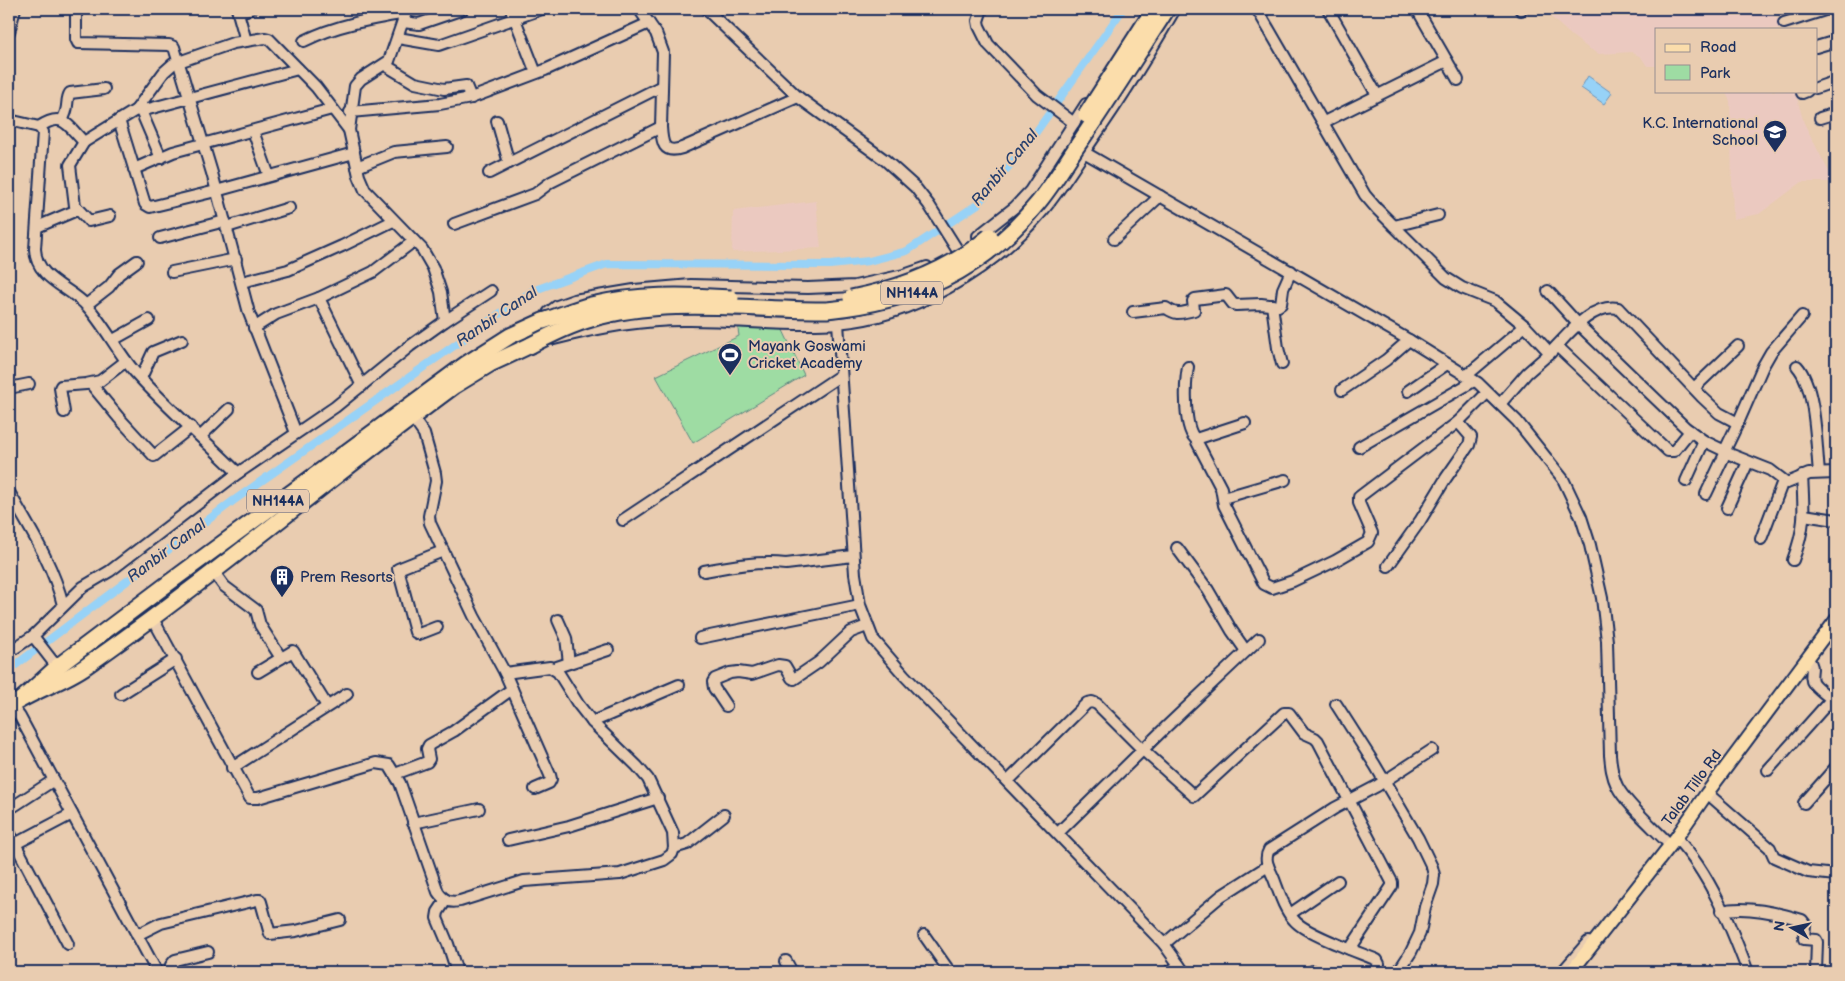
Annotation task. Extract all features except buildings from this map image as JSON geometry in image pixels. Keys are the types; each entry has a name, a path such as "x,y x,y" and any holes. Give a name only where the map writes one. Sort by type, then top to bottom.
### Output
{"highway":[{"name":"NH144A","path":"14,703 57,667 312,475 466,364 510,336 543,321 590,305 655,296 841,300 888,290 935,273 958,260 1015,215 1034,194 1154,9"},
{"name":"NH144A","path":"532,345 547,336 582,322 623,312 659,307 828,310 882,303 910,294 952,276 990,250 1038,204 1118,86 1167,9"},
{"path":"14,703 72,676 213,571 412,417 474,373 532,345"}],"main road":[{"name":"Talab Tillo Rd","path":"1571,972 1673,842 1836,620"}],"street":[{"path":"9,32 14,9"},
{"path":"76,9 76,40 78,43 169,45 174,47 191,99 254,328 296,433"},
{"path":"246,41 238,10 251,9"},
{"path":"304,41 338,27 363,20 406,14 419,24 463,9"},
{"path":"398,38 439,45 513,14 542,9"},
{"path":"639,9 656,33 663,52 661,127 664,146 670,150 676,150 798,97"},
{"path":"706,9 798,97 885,160 915,187 955,247"},
{"path":"982,9 979,15 979,26 988,44 1037,95 1070,120"},
{"path":"543,321 549,312 557,306 574,300 634,290 691,286 800,288 855,286 913,272 932,265 955,247 999,220 1030,191 1063,140 1070,120 1148,9"},
{"path":"532,345 635,323 684,320 838,323 881,316 925,299 969,276 1039,216 1057,194 1132,82 1175,9"},
{"path":"1257,9 1365,195 1450,281 1462,288 1495,301 1554,349 1668,451 1674,451 1690,431"},
{"path":"1328,9 1377,96"},
{"path":"1417,9 1458,80"},
{"path":"1784,23 1828,9"},
{"path":"406,14 391,57 357,83 353,91 349,130 357,167 365,190 422,249 433,268 441,292 445,322"},
{"path":"513,14 536,73"},
{"path":"350,112 454,103 471,98 536,73 649,23"},
{"path":"138,110 168,68 178,60 246,41 265,38 269,39 316,87 349,130"},
{"path":"1818,46 1836,41"},
{"path":"1324,122 1447,61"},
{"path":"384,64 415,83 444,89 465,86 471,98"},
{"path":"110,216 89,221 82,212 77,210 74,202 70,165 84,142 138,110 191,99 298,69"},
{"path":"1818,87 1836,81"},
{"path":"489,173 662,86"},
{"path":"62,120 67,113 68,96 70,93 104,89"},
{"path":"134,170 173,152 204,145 332,108"},
{"path":"138,110 161,158"},
{"path":"1820,118 1836,113"},
{"path":"39,127 52,119 62,120 84,142"},
{"path":"9,120 39,127 43,132 35,249 37,261 52,279 86,305 113,340 126,361 141,378 238,473"},
{"path":"119,120 145,204 150,207 354,153"},
{"path":"497,121 509,163"},
{"path":"454,224 535,194 551,182 661,127"},
{"path":"253,131 269,176"},
{"path":"1063,140 1409,340 1470,378 1500,404 1532,439 1564,479 1581,517 1590,545 1602,598 1605,623 1610,755 1613,775 1624,796 1673,842 1694,858 1722,911 1748,972"},
{"path":"357,167 394,152 447,147"},
{"path":"1114,239 1160,196"},
{"path":"160,238 289,208"},
{"path":"37,227 77,210"},
{"path":"1394,226 1438,215"},
{"path":"242,282 288,270 393,221"},
{"path":"254,328 276,314 319,298 373,272 414,241"},
{"path":"172,272 236,259"},
{"path":"86,305 137,260"},
{"path":"1133,312 1166,308 1173,313 1194,310 1193,302 1195,299 1226,295 1236,306 1281,304 1291,271"},
{"path":"9,652 35,639 63,606 83,587 110,571 238,473 335,407 410,346 492,291"},
{"path":"1548,291 1578,324 1690,431 1704,441 1748,462 1770,470 1789,483 1802,476 1836,473"},
{"path":"319,298 362,386"},
{"path":"1272,305 1282,364"},
{"path":"1500,404 1522,378 1578,324 1601,310 1613,307 1618,308 1719,413 1738,423"},
{"path":"1706,494 1763,366 1771,352 1802,316"},
{"path":"113,340 149,320"},
{"path":"838,323 853,556 860,604 872,638 904,675 1164,944 1182,969 1169,972"},
{"path":"1359,447 1470,378 1525,326"},
{"path":"141,378 153,352 182,340"},
{"path":"1342,390 1381,364 1409,340"},
{"path":"1694,388 1738,346"},
{"path":"64,412 60,387 91,384 100,381 126,361"},
{"path":"1408,391 1447,364"},
{"path":"1797,366 1805,376 1807,383 1813,415 1819,473"},
{"path":"1188,367 1185,389 1191,433 1197,440 1198,446 1222,488 1224,505 1264,584 1272,588 1293,581 1336,561 1368,542 1372,532 1359,503 1359,497 1458,422 1487,393"},
{"path":"623,520 841,375"},
{"path":"9,388 29,384"},
{"path":"91,384 154,456 190,426"},
{"path":"201,436 229,409"},
{"path":"412,417 424,434 435,473 436,481 429,520 443,552 505,674 551,779 549,783 535,789"},
{"path":"1388,566 1470,445 1471,437 1458,422"},
{"path":"1197,440 1245,423"},
{"path":"1686,481 1704,441"},
{"path":"1727,508 1748,462"},
{"path":"1793,560 1802,535 1804,515 1802,476"},
{"path":"1223,498 1285,480"},
{"path":"1761,539 1784,481"},
{"path":"9,492 45,554 58,585 63,606"},
{"path":"1804,515 1836,520"},
{"path":"1176,548 1208,590 1232,631 1246,650"},
{"path":"437,627 418,634 415,632 398,569 443,552"},
{"path":"704,571 757,563 776,562 786,564 853,556"},
{"path":"213,571 224,586 256,610 260,625 281,658"},
{"path":"700,638 860,604"},
{"path":"152,617 247,795 252,798 376,763 389,765 395,774 438,892 450,902 460,902 524,882 620,874 664,860 672,854 674,848 673,833 658,798 643,772 592,722 554,668"},
{"path":"558,620 566,638 569,663"},
{"path":"726,706 714,688 713,682 715,678 734,672 752,674 781,665 785,666 794,679 824,658 849,633 867,626"},
{"path":"35,639 57,667"},
{"path":"1058,833 1258,639"},
{"path":"505,674 554,668 608,650"},
{"path":"258,672 291,651 294,652 327,706"},
{"path":"121,694 176,659"},
{"path":"1768,770 1831,702 1812,682 1813,667 1808,659"},
{"path":"592,722 679,686"},
{"path":"395,774 427,762 429,759 427,749 429,745 454,731 512,689"},
{"path":"232,768 347,694"},
{"path":"1008,782 1090,702 1097,704 1191,796 1194,796 1284,713 1288,712 1304,733 1316,739 1393,884 1350,948"},
{"path":"14,703 72,814 142,932 156,972"},
{"path":"1336,704 1375,765 1380,784 1418,838 1434,875 1432,890 1425,907 1420,933 1398,972"},
{"path":"1375,972 1379,964 1377,960 1303,929 1295,922 1266,858 1269,850 1316,819 1367,792 1432,750"},
{"path":"1804,803 1836,767"},
{"path":"9,807 14,806 54,780"},
{"path":"1707,794 1770,848 1774,856 1808,872 1836,875"},
{"path":"508,840 577,824 658,798"},
{"path":"413,823 479,809"},
{"path":"16,844 72,814"},
{"path":"674,848 686,844 724,815"},
{"path":"9,832 68,944"},
{"path":"1164,944 1220,896 1268,866"},
{"path":"1290,914 1338,881"},
{"path":"142,932 161,924 196,914 258,900 261,902 270,934 296,931 340,920"},
{"path":"446,900 438,912 437,918 457,972"},
{"path":"1722,911 1746,909 1802,920 1805,924 1804,939 1814,939 1818,942 1816,972"},
{"path":"1562,972 1590,939 1611,921"},
{"path":"924,935 950,972"},
{"path":"170,972 174,960 208,952"},
{"path":"786,961 792,972"}],"shaded area":[{"path":"1542,9 1764,9 1778,19 1782,28 1655,28 1655,66 1647,66 1641,57 1631,52 1599,54 1572,36"},
{"name":"K.C. International School","path":"1726,92 1795,92 1804,123 1834,182 1802,182 1759,214 1733,219 1730,101"},
{"path":"816,201 821,248 732,252 733,211"}],"green space":[{"name":"Mayank Goswami Cricket Academy","path":"773,309 804,375 693,443 656,376 739,336 736,315"}],"water":[{"path":"1588,76 1612,93 1604,104 1581,88"}],"waterway":[{"name":"Ranbir Canal","path":"9,670 233,501 532,291 607,264 830,265 869,261 907,251 978,204 1034,135 1123,9"}],"place":[{"name":"K.C. International School","path":"1775,153"},
{"name":"Mayank Goswami Cricket Academy","path":"730,376"},
{"name":"Prem Resorts","path":"282,598"}]}
